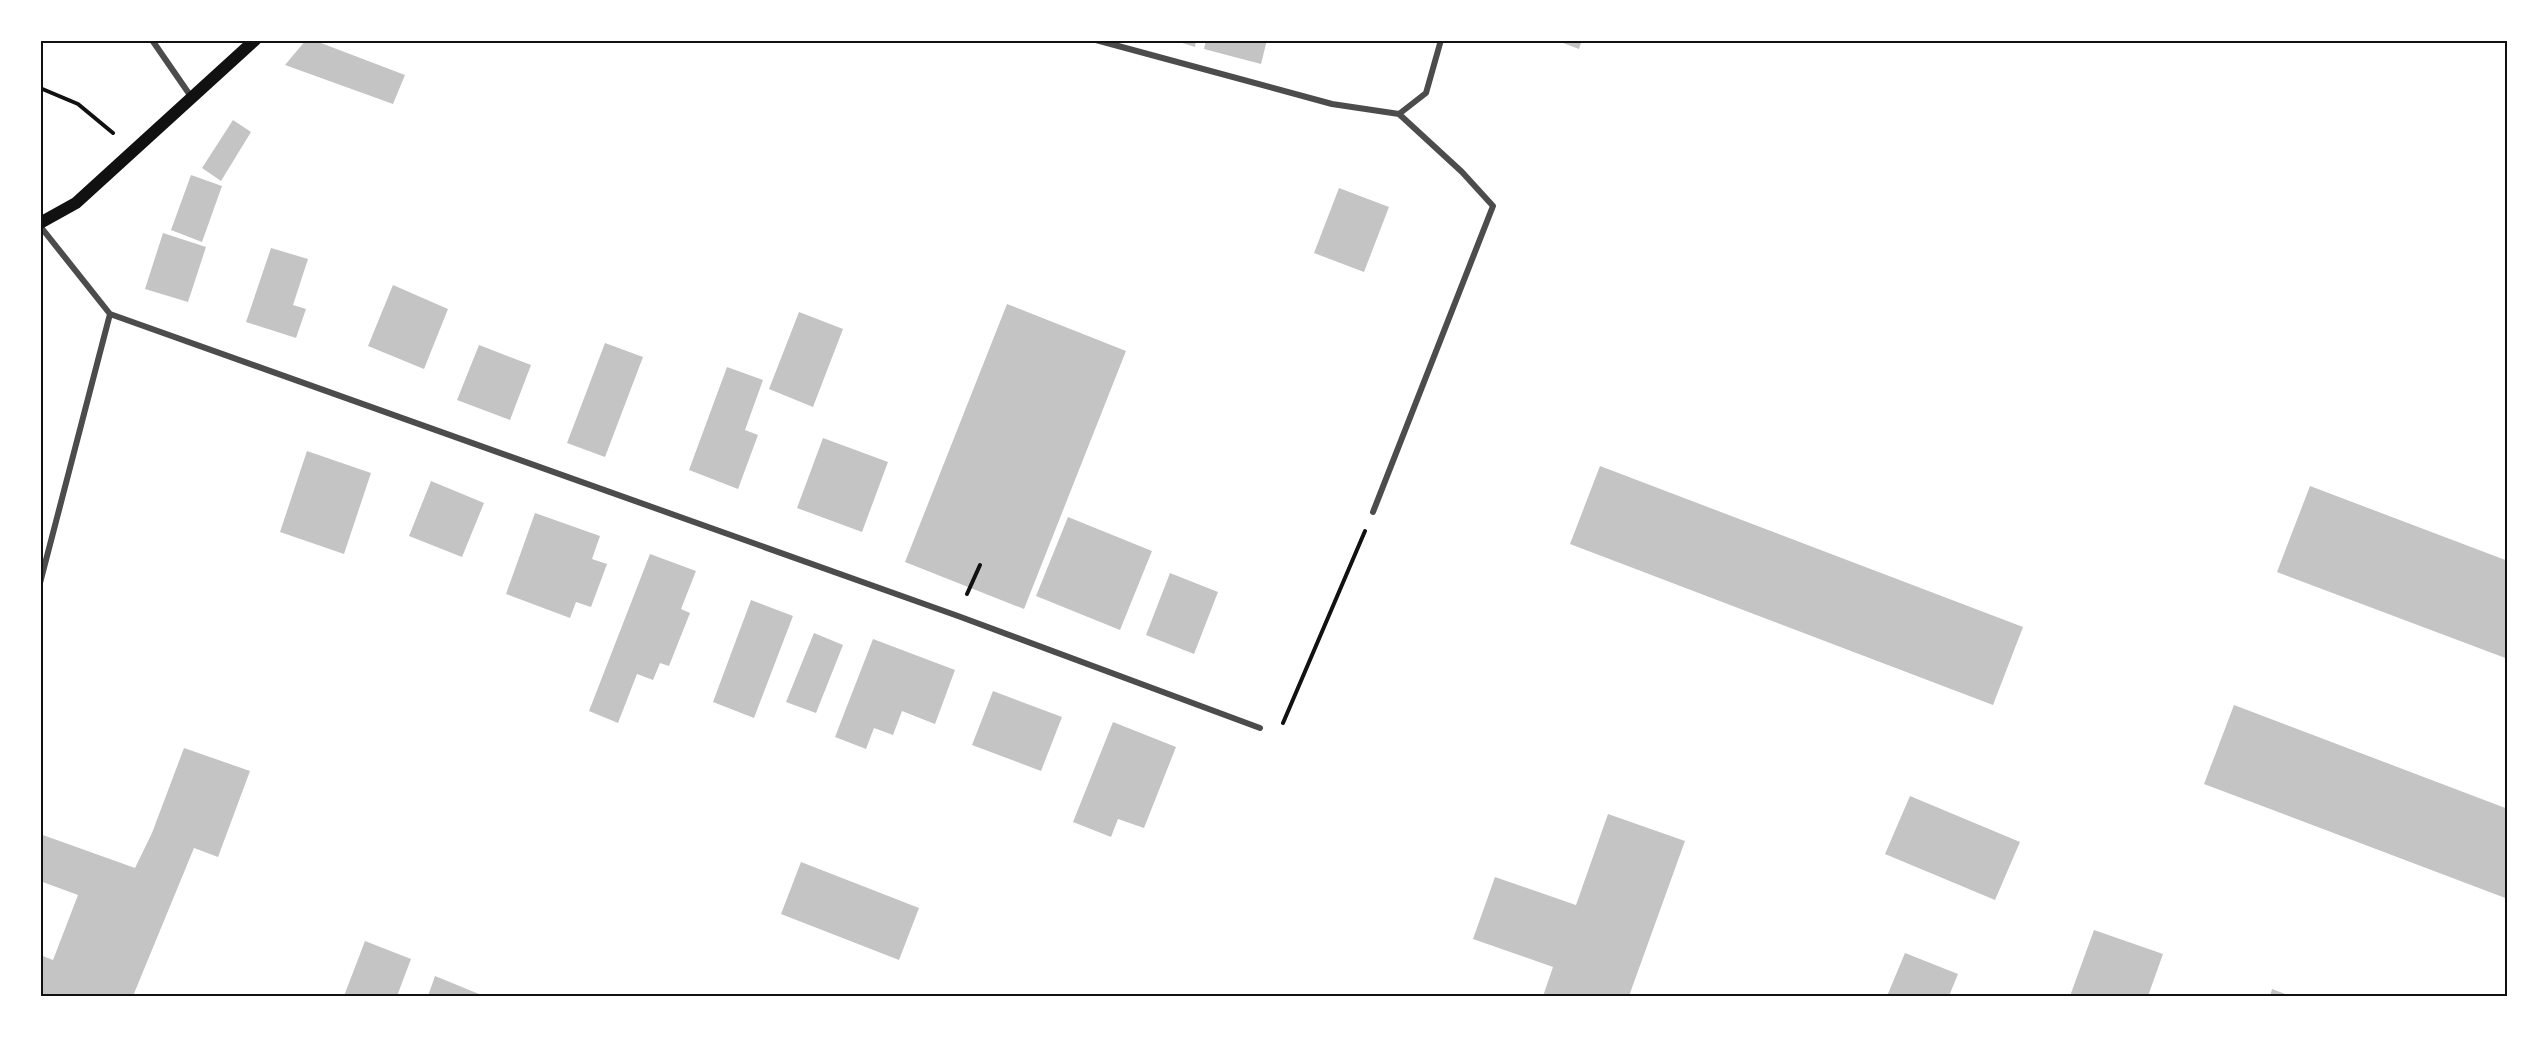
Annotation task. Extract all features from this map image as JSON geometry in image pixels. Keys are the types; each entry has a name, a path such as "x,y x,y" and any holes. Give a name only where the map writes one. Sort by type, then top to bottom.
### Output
{"main road":[{"path":"40,224 76,202 255,40"}],"street":[{"path":"152,40 192,99"},
{"path":"1096,40 1332,104 1400,114 1462,172 1493,206 1373,512"},
{"path":"1400,114 1426,93 1441,40"},
{"path":"40,224 110,314 958,616 1260,728"},
{"path":"40,583 110,314"}],"path":[{"path":"40,88 78,104 134,151"},
{"path":"1260,728 1281,729 1373,512"},
{"path":"958,616 980,565"}],"building":[{"path":"306,40 313,40 405,75 393,104 285,65"},
{"path":"1173,40 1196,40 1195,47"},
{"path":"1206,40 1267,40 1261,64 1204,49"},
{"path":"1555,40 1582,40 1579,49"},
{"path":"233,120 251,132 221,181 202,168"},
{"path":"191,175 222,186 202,242 171,230"},
{"path":"1339,188 1389,207 1364,272 1314,253"},
{"path":"163,233 206,247 188,302 145,289"},
{"path":"271,248 308,259 293,305 306,309 296,338 246,322"},
{"path":"393,285 448,309 424,369 368,346"},
{"path":"1007,304 1126,351 1024,609 905,562"},
{"path":"799,312 843,329 813,407 769,389"},
{"path":"605,343 643,357 605,457 567,443"},
{"path":"479,345 531,365 510,420 457,400"},
{"path":"727,367 763,380 745,430 758,435 738,489 689,470"},
{"path":"823,438 888,462 862,532 797,508"},
{"path":"307,451 371,473 344,554 280,532"},
{"path":"1600,466 2023,627 1993,705 1570,544"},
{"path":"431,481 484,503 462,557 409,536"},
{"path":"2310,486 2508,561 2508,659 2277,572"},
{"path":"535,513 600,536 592,559 607,564 591,607 576,602 570,618 506,594"},
{"path":"1068,517 1152,551 1120,630 1036,596"},
{"path":"650,554 696,571 681,609 690,613 669,666 660,663 653,680 637,674 618,723 589,711"},
{"path":"1170,573 1218,592 1194,654 1146,635"},
{"path":"751,600 793,616 754,718 713,702"},
{"path":"814,633 843,645 816,713 786,702"},
{"path":"873,639 955,670 935,724 902,711 893,735 874,728 866,749 835,737"},
{"path":"993,691 1062,717 1041,771 972,745"},
{"path":"2234,705 2508,809 2508,899 2204,784"},
{"path":"1113,722 1176,747 1144,828 1118,819 1111,837 1073,822"},
{"path":"184,748 250,771 218,857 194,848 133,996 40,996 40,955 53,960 78,895 40,881 40,834 135,868 152,833"},
{"path":"1910,796 2020,842 1995,900 1885,854"},
{"path":"1608,814 1685,841 1629,996 1543,996 1553,967 1473,939 1495,877 1576,905"},
{"path":"801,862 919,908 899,960 781,914"},
{"path":"2094,930 2163,954 2148,996 2070,996"},
{"path":"365,941 411,959 397,996 344,996"},
{"path":"1905,953 1958,974 1949,996 1887,996"},
{"path":"435,976 479,994 478,996 428,996"},
{"path":"2272,989 2291,996 2270,996"}]}
